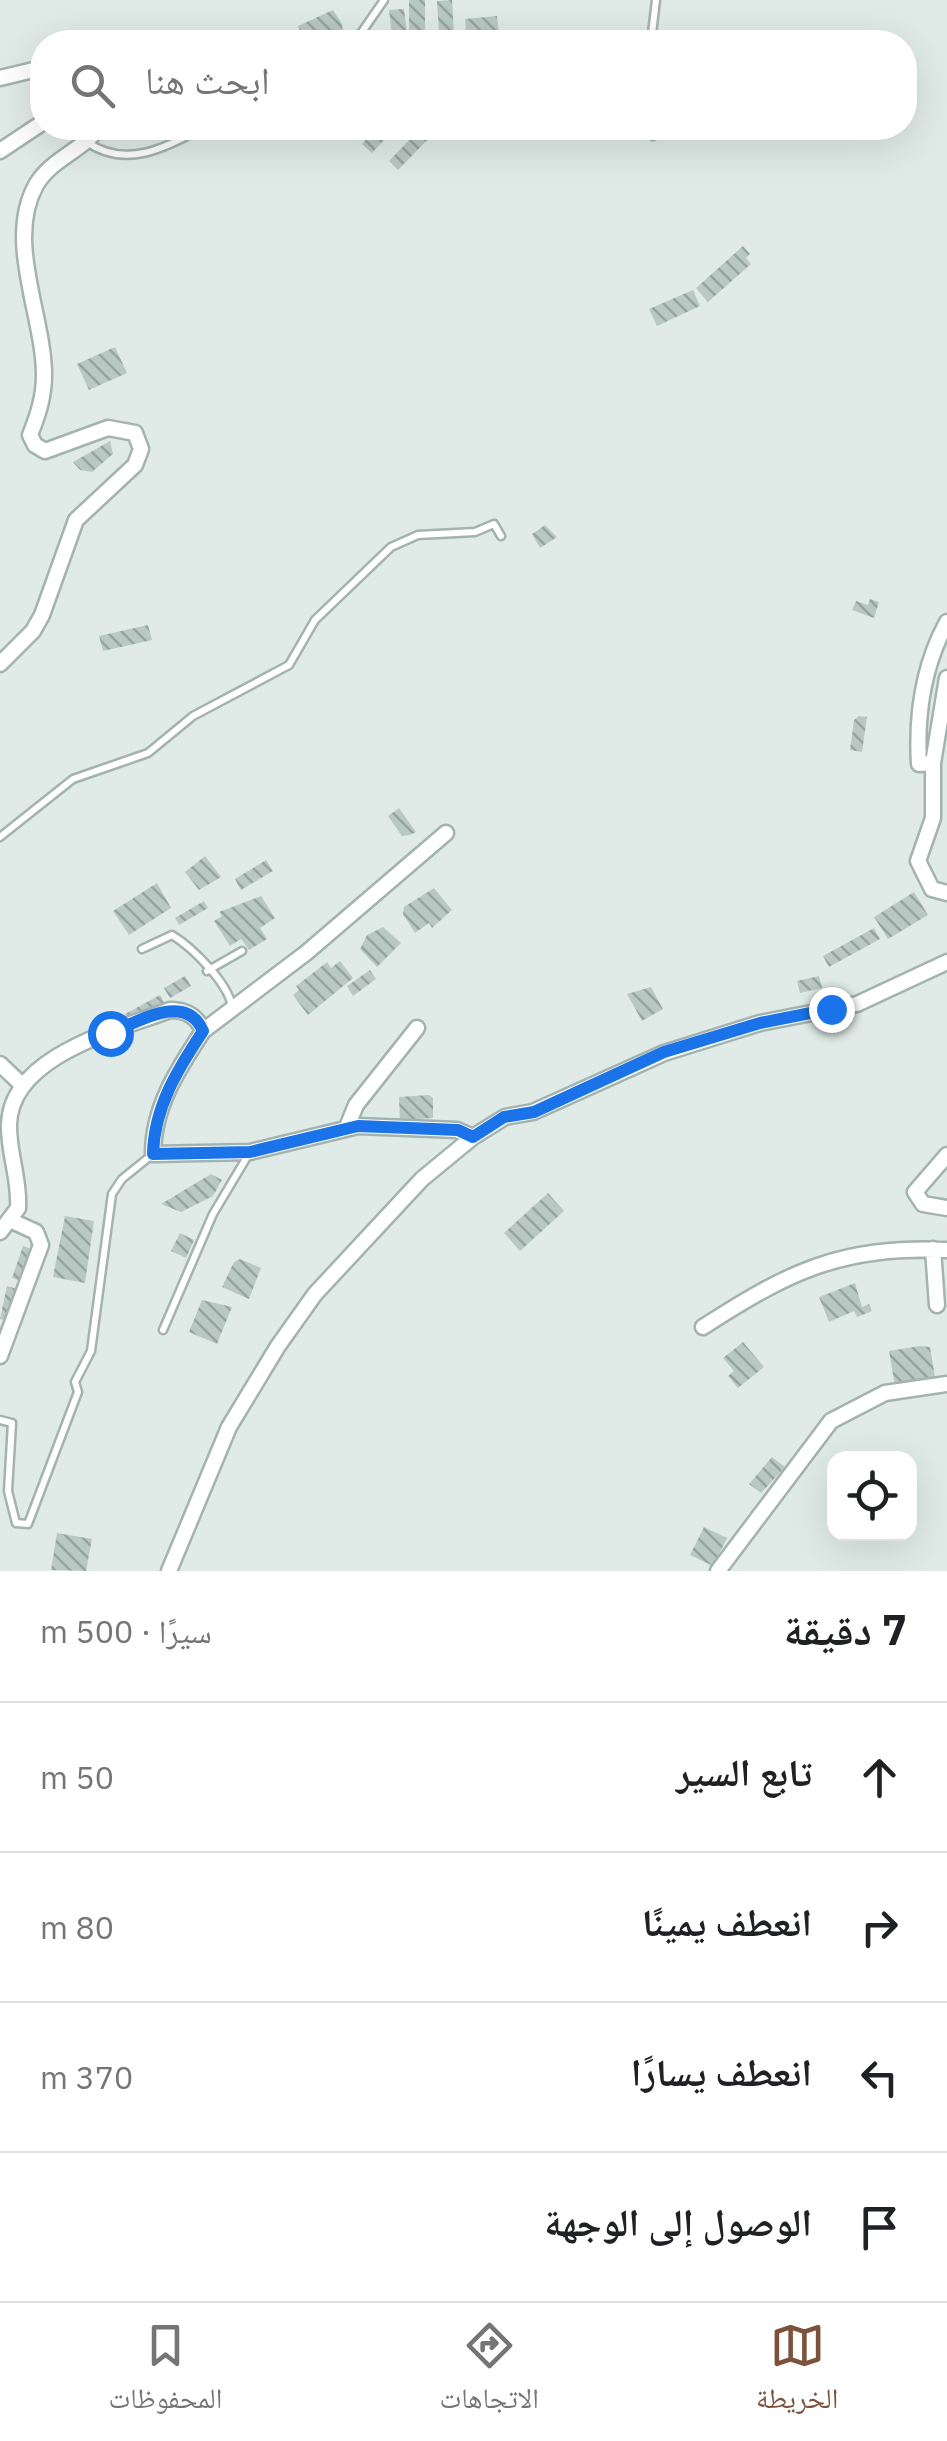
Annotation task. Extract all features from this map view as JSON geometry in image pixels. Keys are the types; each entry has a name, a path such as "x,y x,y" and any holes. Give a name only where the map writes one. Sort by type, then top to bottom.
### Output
{"street":[{"path":"0,78 30,71"},
{"path":"0,151 30,131"},
{"path":"0,664 34,631 76,520 135,465 141,448 135,433 116,427 45,451 34,445 30,435 39,412 44,372 25,244 30,198 52,165 86,141"},
{"path":"933,763 919,764 917,733 925,675 947,622"},
{"path":"947,678 933,763 932,818 918,862 932,889 947,893"},
{"path":"446,833 306,953 203,1031 179,1064 168,1090 153,1154 250,1152 347,1127 458,1130 473,1137"},
{"path":"169,1571 228,1427 278,1346 315,1294 422,1180 473,1137 504,1117 534,1112 664,1052 760,1023 857,1004 947,962"},
{"path":"0,1356 41,1245 36,1232 6,1227 20,1189 9,1122 20,1084 52,1060 170,1010 182,1010 194,1017 203,1031"},
{"path":"347,1127 356,1106 417,1028"},
{"path":"0,1064 20,1084"},
{"path":"947,1154 915,1192 924,1204 947,1208"},
{"path":"703,1328 772,1282 894,1248 940,1250 937,1305"},
{"path":"718,1571 831,1422 885,1393 947,1384"}],"lane":[{"path":"363,30 384,0"},
{"path":"653,30 656,0"},
{"path":"86,141 110,154 139,156 175,140"},
{"path":"0,837 73,779 148,754 193,716 289,665 315,620 391,546 418,535 476,532 494,524 500,536"},
{"path":"142,949 172,935 230,995 232,1007"},
{"path":"207,970 242,951"},
{"path":"163,1330 213,1214 250,1152"},
{"path":"0,1420 12,1423 8,1491 16,1523 28,1524 78,1392 75,1382 91,1351 112,1194 122,1179 153,1154"}],"building":[{"path":"409,0 425,0 425,30 409,30"},
{"path":"452,0 454,30 439,30 437,1"},
{"path":"404,9 407,30 391,30 389,10"},
{"path":"333,10 343,30 300,30 298,26"},
{"path":"497,16 499,30 466,30 465,19"},
{"path":"366,140 384,140 372,153 362,144"},
{"path":"409,140 427,140 398,170 389,161"},
{"path":"743,246 750,254 746,258 751,264 708,302 696,288"},
{"path":"693,290 700,306 657,326 649,309"},
{"path":"115,347 127,373 89,390 77,364"},
{"path":"110,441 113,454 92,472 80,470 73,462"},
{"path":"545,525 557,537 540,548 532,534"},
{"path":"870,599 879,602 874,618 852,610 856,601 868,605"},
{"path":"148,625 152,640 103,651 99,636"},
{"path":"867,717 862,752 850,750 854,720"},
{"path":"399,808 416,832 402,836 388,816"},
{"path":"205,856 221,877 199,890 185,872"},
{"path":"266,860 273,871 241,890 235,879"},
{"path":"157,883 171,908 129,935 113,911"},
{"path":"434,888 452,910 432,928 429,923 415,933 403,914 404,907"},
{"path":"914,892 928,915 888,939 874,917"},
{"path":"261,896 275,918 260,928 267,939 249,950 241,939 230,946 214,921 222,916 219,912"},
{"path":"204,901 208,908 179,925 175,918"},
{"path":"383,927 401,943 377,967 360,949 367,935"},
{"path":"874,928 880,939 829,967 823,956"},
{"path":"340,961 353,978 308,1015 293,995 299,990 296,986 327,962 331,968"},
{"path":"370,970 376,979 353,996 347,986"},
{"path":"185,976 191,986 170,998 164,988"},
{"path":"819,976 822,988 800,993 797,981"},
{"path":"651,987 663,1009 642,1021 627,994"},
{"path":"160,995 165,1004 129,1023 125,1014"},
{"path":"399,1097 433,1098 433,1118 418,1119 418,1125 400,1122"},
{"path":"211,1174 222,1180 213,1196 181,1212 161,1204"},
{"path":"548,1193 564,1211 520,1251 504,1233"},
{"path":"65,1216 94,1221 85,1283 53,1277"},
{"path":"180,1233 194,1240 186,1258 171,1251"},
{"path":"23,1246 32,1249 21,1281 12,1278"},
{"path":"240,1259 261,1268 249,1299 222,1287 234,1262"},
{"path":"855,1283 862,1307 869,1304 872,1311 857,1317 854,1311 829,1322 819,1297"},
{"path":"7,1286 20,1290 11,1322 0,1319"},
{"path":"202,1300 232,1307 217,1344 189,1332"},
{"path":"743,1342 764,1367 738,1388 728,1376 734,1371 723,1358"},
{"path":"930,1347 935,1377 895,1386 889,1351"},
{"path":"772,1457 785,1467 761,1493 749,1484"},
{"path":"704,1527 727,1538 713,1566 690,1555"},
{"path":"57,1533 92,1539 86,1571 51,1570"}],"route":[{"path":"110,1033 170,1010 182,1010 194,1017 203,1031 179,1064 168,1090 157,1120 153,1154 250,1152 358,1126 458,1130 473,1137 504,1117 534,1112 664,1052 760,1023 831,1009"}]}
